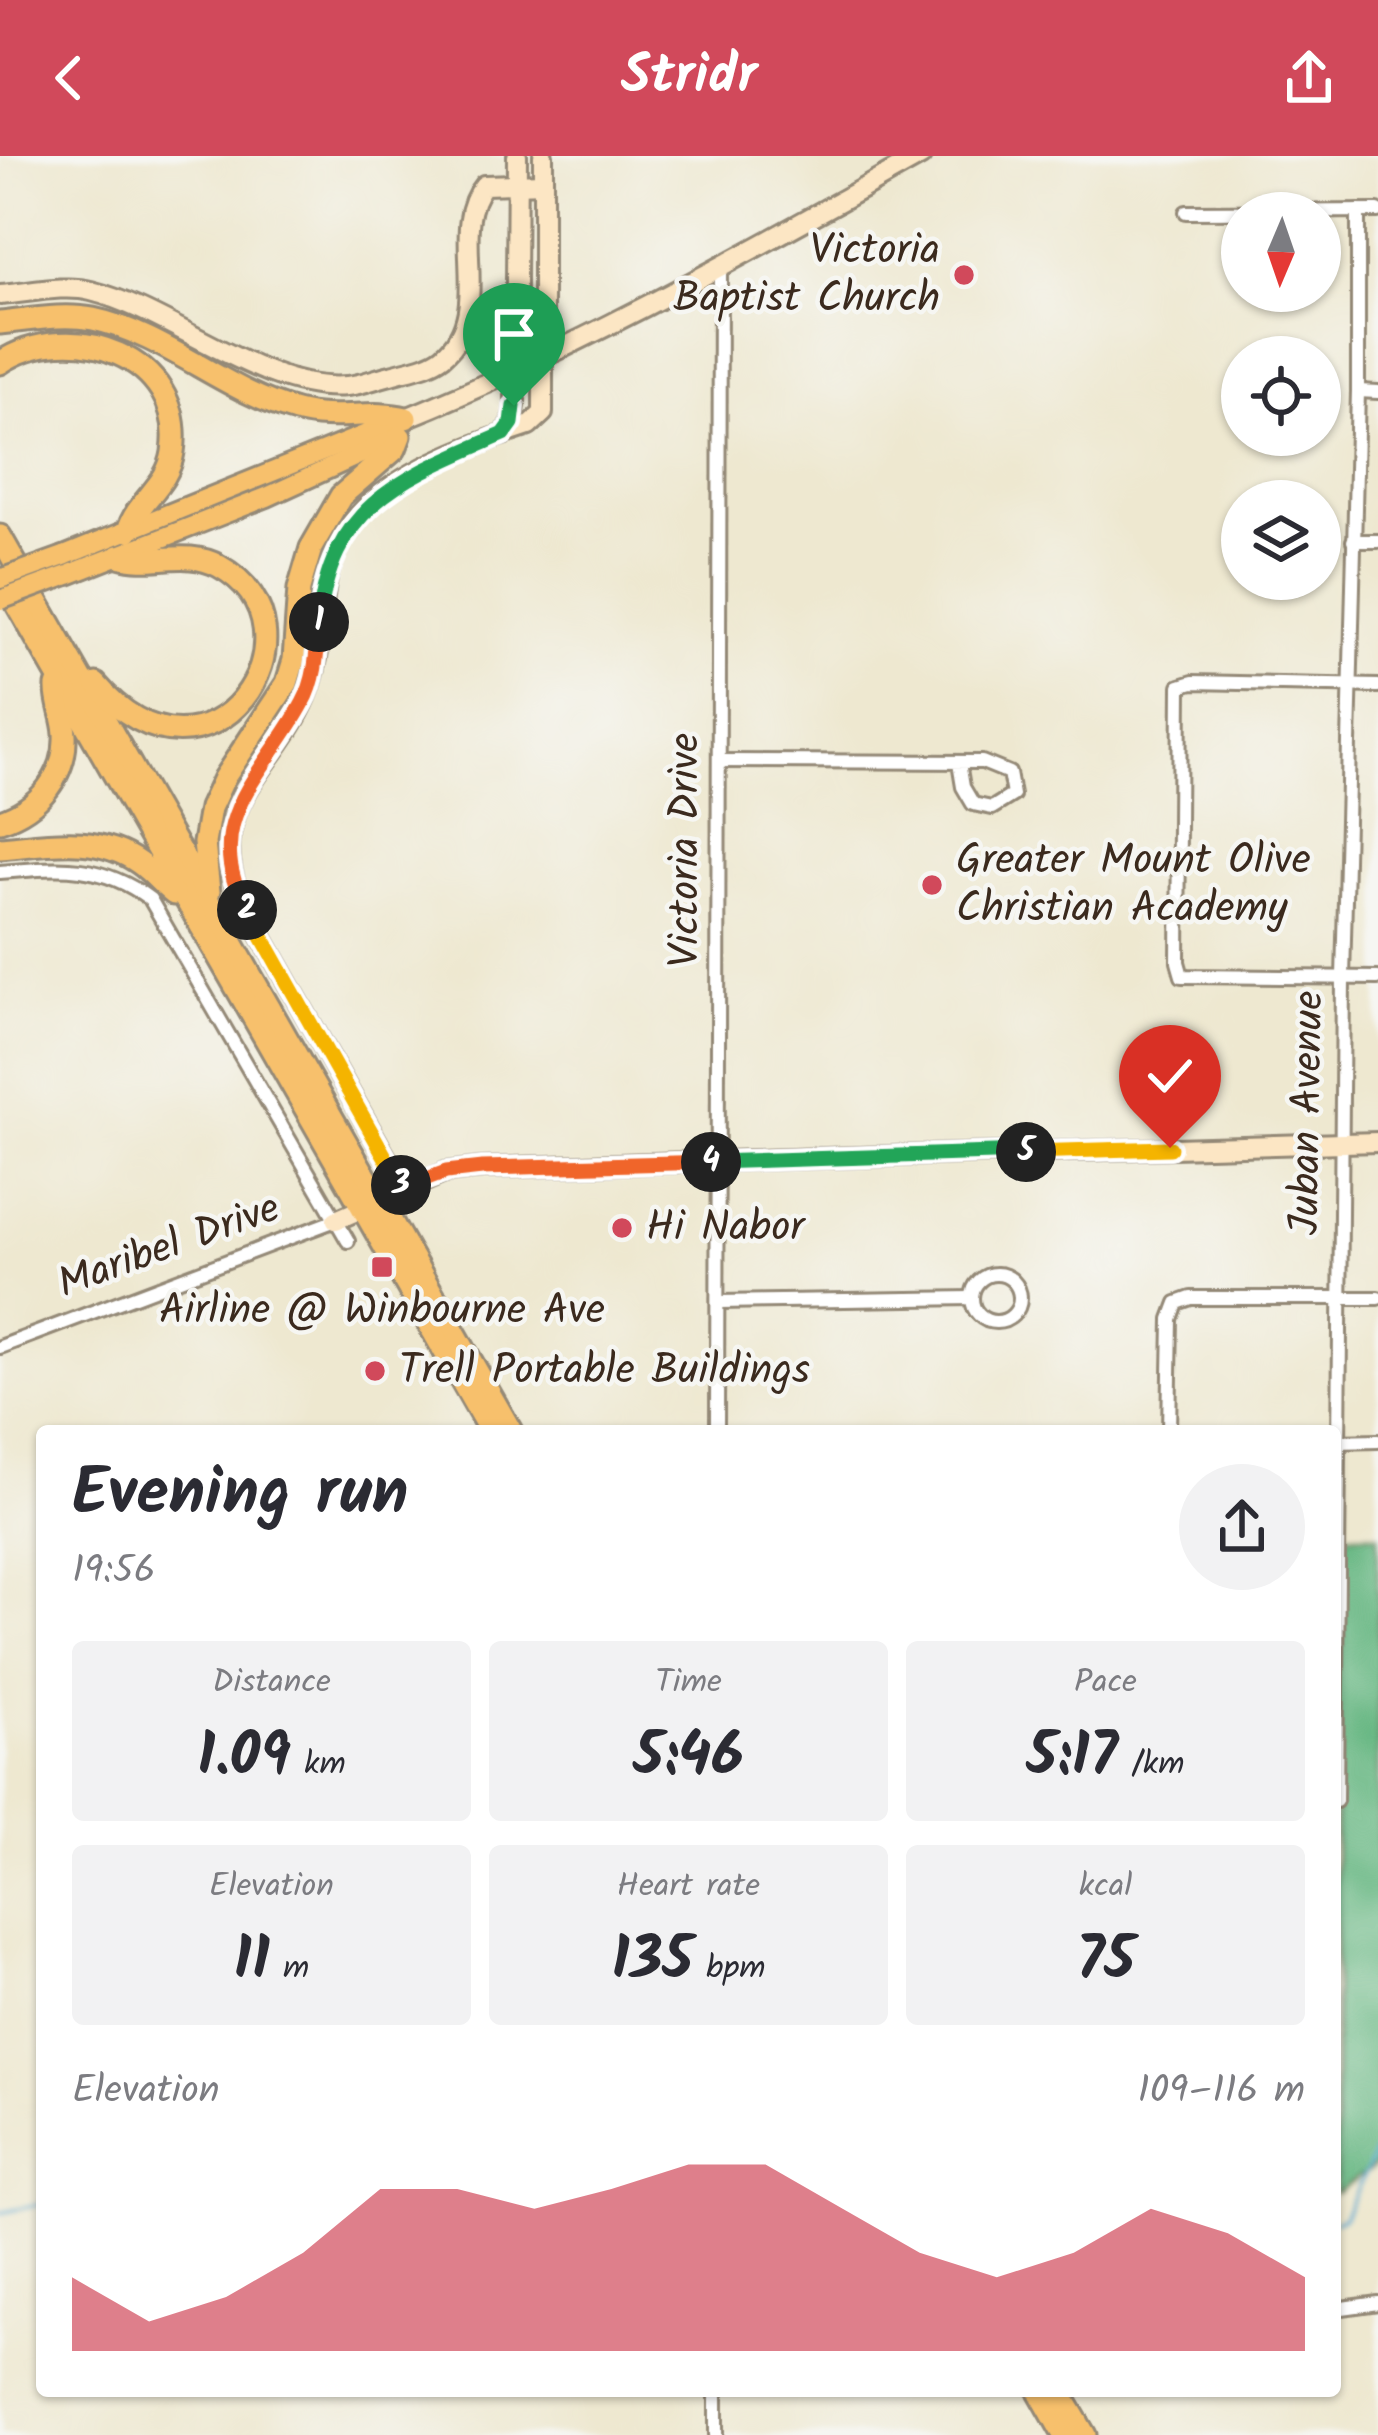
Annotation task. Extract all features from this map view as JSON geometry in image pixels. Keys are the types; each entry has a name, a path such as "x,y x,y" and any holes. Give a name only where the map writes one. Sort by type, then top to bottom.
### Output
{"highway":[{"path":"0,322 93,319 131,332 286,408 318,416 390,414 403,427 394,449 341,496 311,548 299,589 287,683 224,778 210,808 204,836 208,898"},
{"path":"0,363 50,342 88,343 116,352 153,381 170,412 172,458 154,494 132,515 128,531"},
{"path":"0,536 184,896 507,1425"},
{"path":"0,821 33,805 58,770 65,734 55,690 72,681 96,684 134,719 154,728 177,730 202,727 225,717 246,698 259,674 265,643 262,623 252,596 235,577 194,557 135,561 119,556"},
{"path":"0,577 72,681 208,898 487,1425"},
{"path":"0,848 71,842 108,848 136,861 170,892 184,896"},
{"path":"1042,2397 1064,2435"},
{"path":"1062,2397 1084,2435"}],"main road":[{"path":"0,600 128,531 403,427"},
{"path":"0,577 119,556 267,497 403,427"}],"street":[{"path":"504,434 512,423 515,374 517,156"},
{"path":"403,1188 239,896 229,871 228,845 245,790 305,700 316,665 323,586 348,529 372,502 411,475 529,426 543,413 544,156"},
{"path":"403,427 720,269 921,156"},
{"path":"0,295 86,289 137,305 267,371 307,384 348,386 442,357 460,334 470,307 472,199 484,184 543,183"},
{"name":"Juban Avenue","path":"1337,1425 1358,211"},
{"path":"1186,212 1378,211"},
{"name":"Victoria Drive","path":"717,1425 720,269"},
{"path":"544,323 566,340 580,341"},
{"path":"1358,392 1378,392"},
{"path":"1353,541 1378,541"},
{"path":"1378,686 1193,682 1180,686 1178,962 1182,976 1378,978"},
{"path":"719,761 959,763 1000,767 1009,772 1013,795 992,808 973,804 963,787 959,763"},
{"path":"0,872 71,866 124,880 150,899 348,1241"},
{"name":"Maribel Drive","path":"0,1347 336,1220 446,1172 1378,1142"},
{"path":"996,1274 1013,1281 1021,1298 1013,1315 997,1322 979,1315 972,1298 979,1281 996,1274"},
{"path":"720,1302 972,1298"},
{"path":"1169,1425 1172,1319 1177,1303 1191,1298 1378,1298"},
{"path":"1341,1442 1378,1441"},
{"path":"1341,2307 1378,2302"},
{"path":"716,2397 716,2435"}],"green space":[{"path":"1341,1534 1378,1534 1378,2164 1341,2189"}],"waterway":[{"path":"1341,2219 1378,2146"},
{"path":"0,2213 36,2205"}],"place":[{"name":"Victoria Baptist Church","path":"964,275"},
{"name":"Greater Mount Olive Christian Academy","path":"932,885"},
{"name":"Hi Nabor","path":"622,1228"},
{"name":"Airline @ Winbourne Ave","path":"382,1267"},
{"name":"Trell Portable Buildings","path":"375,1371"}],"route":[{"path":"514,406 512,423 504,434 411,475 372,502 348,529 323,586 316,665 305,700 245,790 228,845 229,871 239,896 403,1188 446,1172 482,1168 1170,1148"}]}
